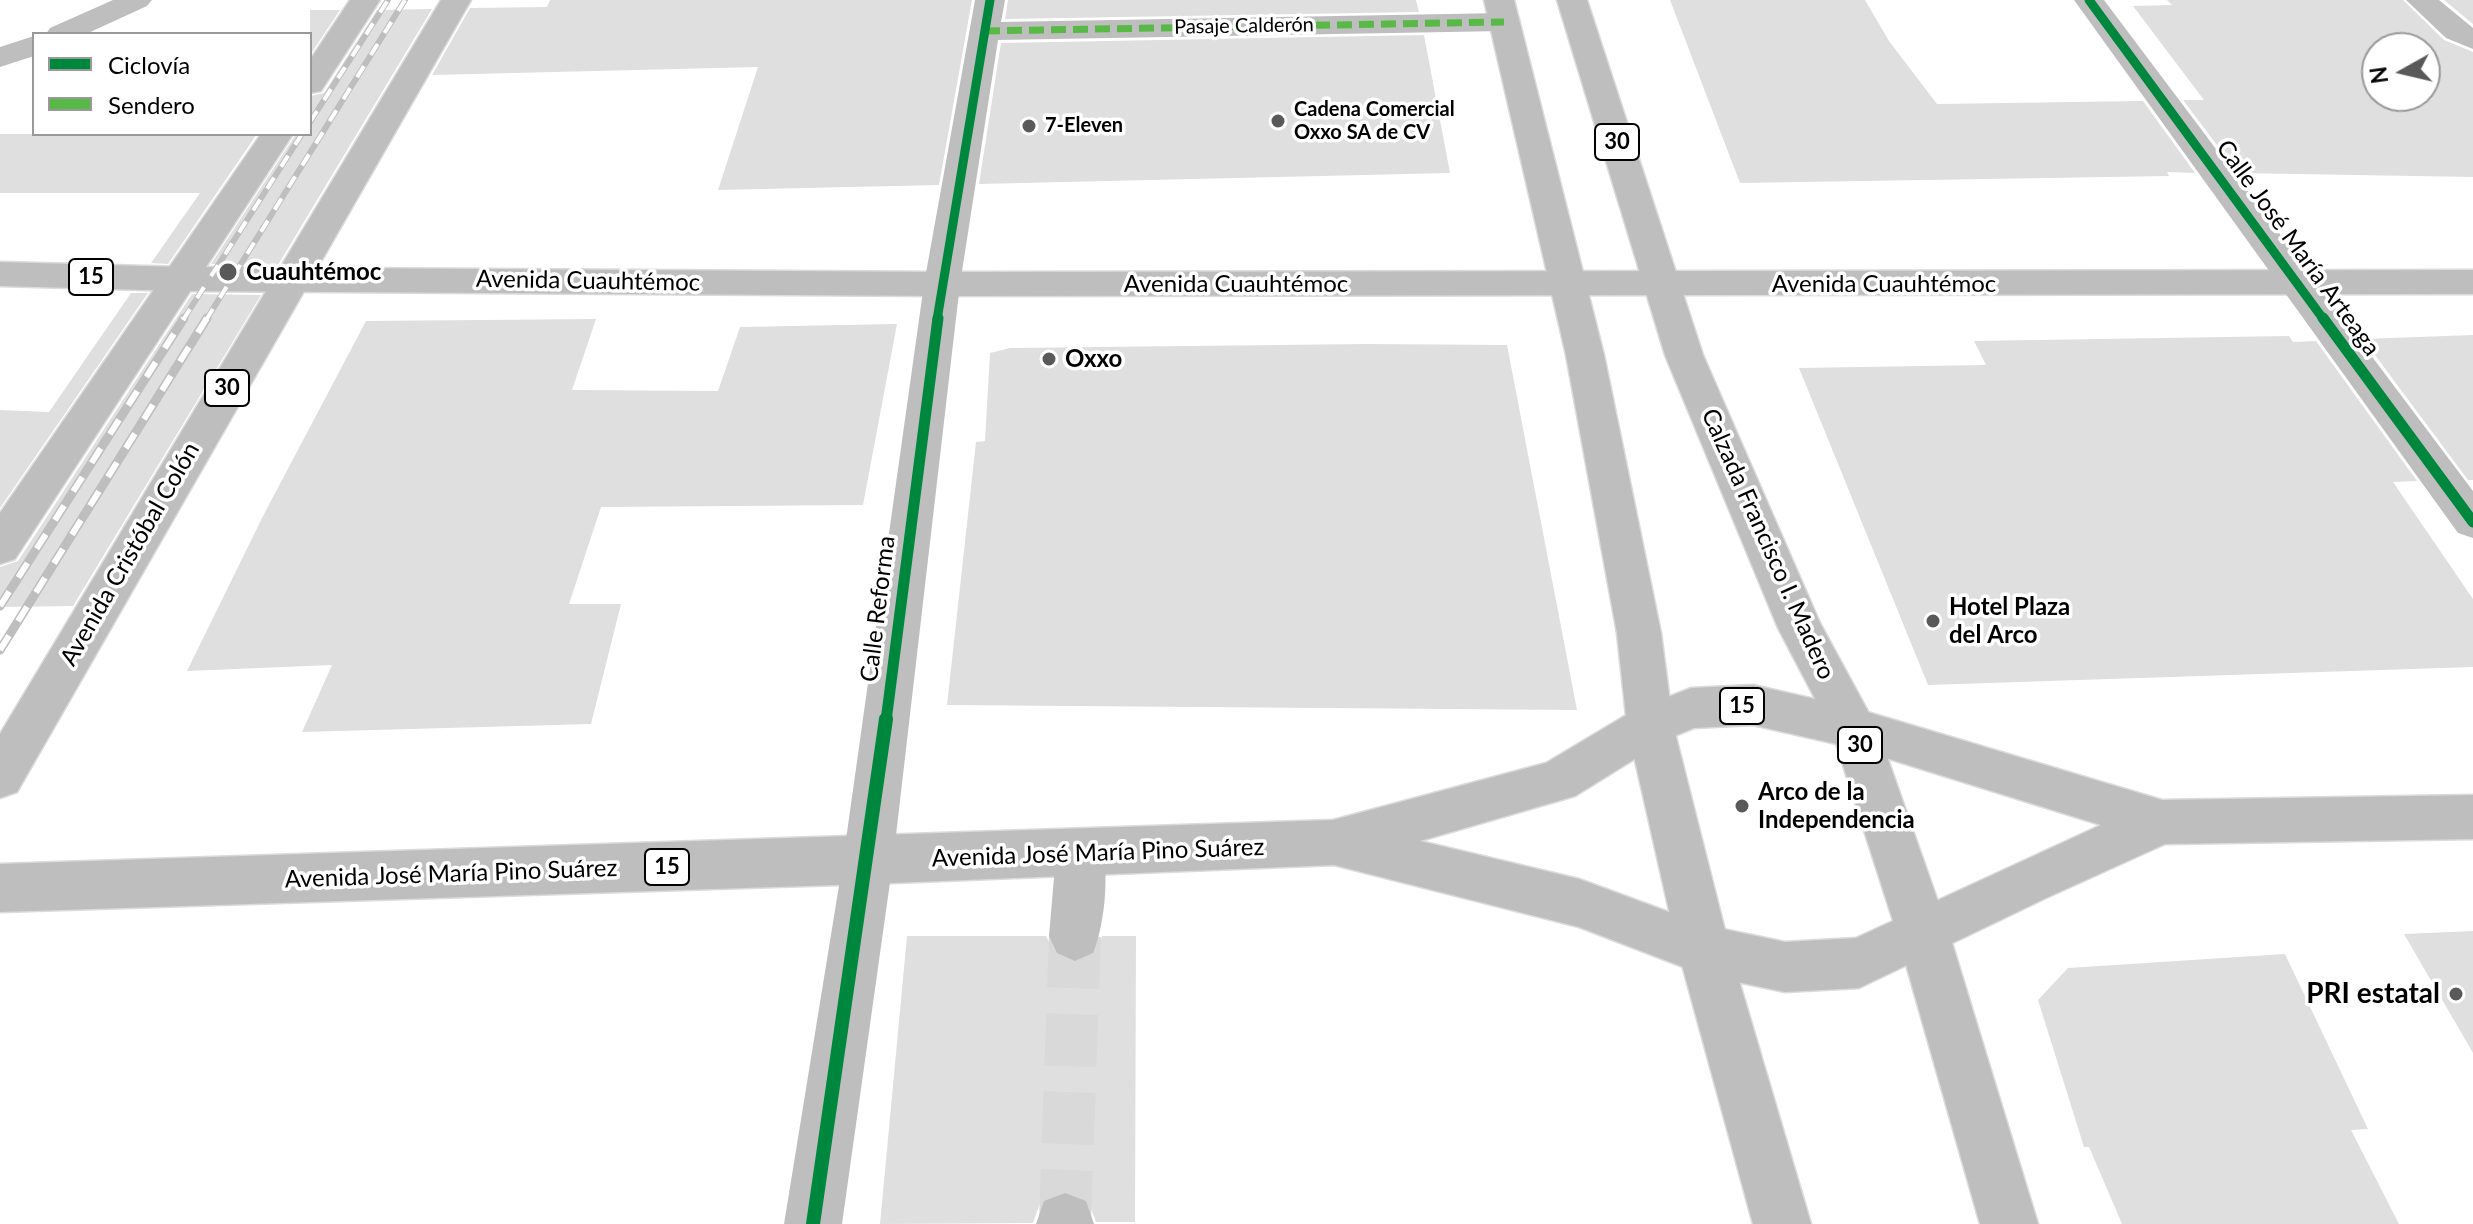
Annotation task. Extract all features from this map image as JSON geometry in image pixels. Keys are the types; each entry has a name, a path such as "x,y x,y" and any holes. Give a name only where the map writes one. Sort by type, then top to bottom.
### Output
{"main road":[{"path":"65,32 137,0"},
{"path":"312,81 365,0"},
{"name":"Avenida Cristóbal Colón","path":"0,777 456,0"},
{"name":"Calzada Francisco I. Madero","path":"1572,0 1684,355 1800,628 1854,728 1923,933 2009,1224"},
{"name":"Calle José María Arteaga","path":"2089,0 2473,522"},
{"path":"2421,0 2457,32 2473,40"},
{"path":"1501,11 1585,355 1639,633 1650,725 1704,950 1782,1224"},
{"name":"Pasaje Calderón","path":"987,15 1501,11"},
{"name":"Calle Reforma","path":"813,1224 868,861 942,284 987,15"},
{"path":"0,58 32,46"},
{"path":"0,547 276,136"},
{"name":"Avenida Cuauhtémoc","path":"0,274 182,279 942,284 2473,282"},
{"name":"Avenida José María Pino Suárez","path":"0,888 1081,854 1333,843 1558,781 1650,725 1691,708 1753,705 1854,728 2162,822 2473,817"},
{"name":"Avenida José María Pino Suárez","path":"1333,843 1579,903 1704,950 1785,967 1859,963 2028,881 2162,822"},
{"path":"1075,936 1081,854"}],"building":[{"path":"550,0 972,0 939,185 718,190 758,67 432,75 470,8 547,7"},
{"path":"1008,0 1416,0 1419,12 1005,19"},
{"path":"1670,0 1865,0 1889,41 1937,104 2143,101 2195,173 2167,172 2169,176 1740,183"},
{"path":"2167,0 2403,0 2436,32 2361,32 2361,112 2441,112 2441,37 2473,52 2473,177 2238,173 2183,100 2204,100 2133,6 2172,5"},
{"path":"2444,0 2473,0 2473,24"},
{"path":"432,9 278,265 211,264 295,136 312,136 312,96 324,93 377,10"},
{"path":"310,10 340,10 312,52"},
{"path":"1424,35 1450,173 979,184 1001,43"},
{"path":"0,134 256,136 168,264 151,263 200,193 0,193"},
{"path":"131,293 148,293 0,508 0,410 49,412"},
{"path":"192,294 261,295 73,606 0,607 0,567 18,561"},
{"path":"596,319 572,390 718,391 740,327 897,324 863,505 601,507 569,604 621,604 591,724 302,732 332,665 187,671 263,516 366,321"},
{"path":"2473,335 2473,480 2468,480 2363,339"},
{"path":"2289,336 2293,342 2316,341 2417,481 2393,482 2473,599 2473,667 1928,685 1799,368 1986,365 1974,341"},
{"path":"1507,345 1577,710 947,705 976,442 985,441 990,353 1010,348"},
{"name":"PRI estatal","path":"2473,931 2473,1053 2404,934"},
{"path":"907,936 1046,936 1056,956 1076,964 1096,954 1102,936 1136,936 1135,1222 1096,1222 1087,1198 1064,1190 1041,1200 1033,1223 880,1224"},
{"path":"2285,954 2368,1129 2351,1130 2399,1224 2122,1224 2089,1147 2084,1147 2038,1000 2068,968"}],"tunnel":[{"path":"1065,1222 1075,936"}],"railway":[{"path":"312,119 388,0"},
{"path":"206,320 405,0"},
{"path":"183,320 301,136"},
{"path":"0,606 184,318"},
{"path":"0,650 207,318"}],"marked path":[{"path":"985,31 1504,22"}],"cycle path":[{"path":"813,1224 868,861 942,284 990,0"},
{"path":"2089,0 2473,522"}],"place":[{"name":"Cadena Comercial Oxxo SA de CV","path":"1278,121"},
{"name":"7-Eleven","path":"1029,126"},
{"name":"Cuauhtémoc","path":"228,272"},
{"name":"Oxxo","path":"1049,359"},
{"name":"Hotel Plaza del Arco","path":"1933,621"},
{"name":"Arco de la Independencia","path":"1742,806"},
{"name":"PRI estatal","path":"2456,994"}]}
